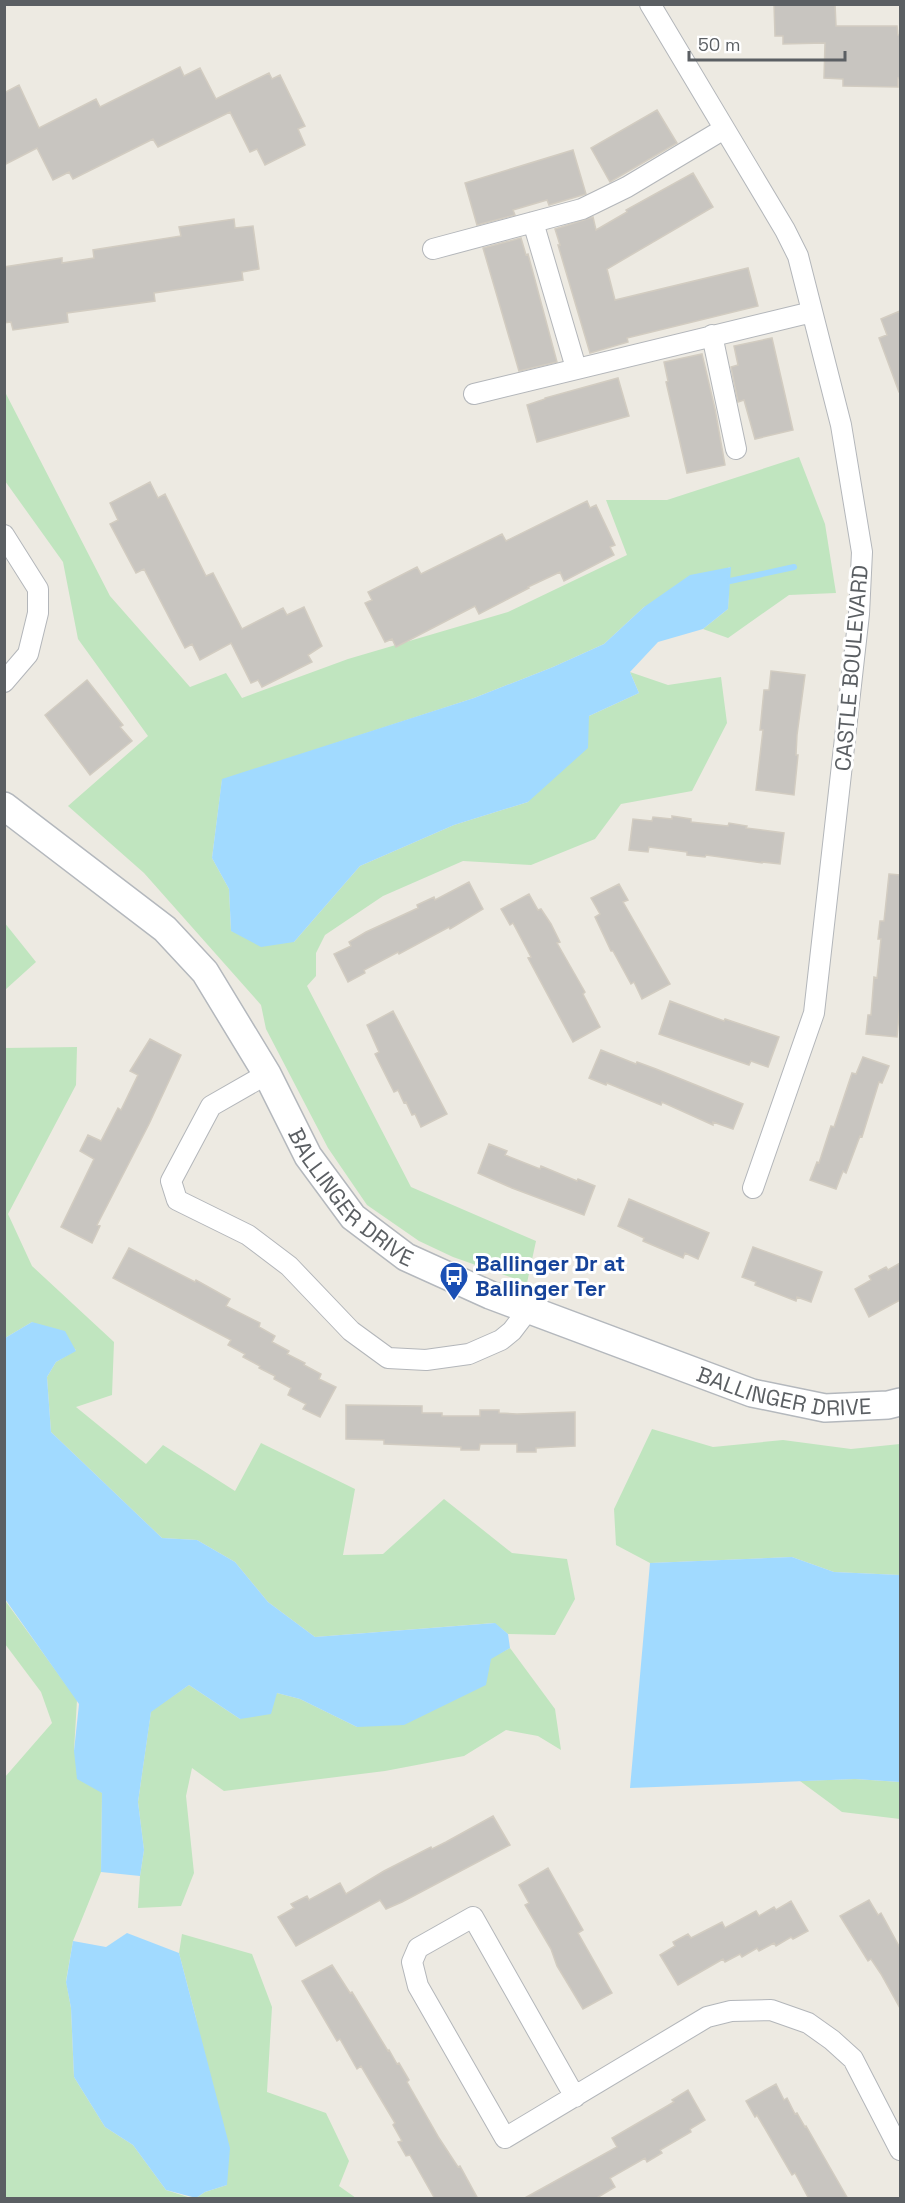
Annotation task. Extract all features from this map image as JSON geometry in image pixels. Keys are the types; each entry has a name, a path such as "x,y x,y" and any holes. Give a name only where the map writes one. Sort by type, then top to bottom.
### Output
{"street":[{"name":"CASTLE BOULEVARD","path":"650,4 798,256 841,425 862,552 859,614 814,1013 753,1188"},
{"path":"433,249 582,208 627,187 724,129"},
{"path":"533,222 576,368"},
{"path":"474,394 812,312"},
{"path":"712,335 736,449"},
{"path":"4,535 38,589 38,613 28,654 4,682"},
{"name":"BALLINGER DRIVE","path":"4,806 165,929 205,972 267,1074 308,1156 353,1217 406,1257 528,1310 752,1393 825,1408 888,1405 900,1402"},
{"path":"267,1074 211,1106 171,1181 177,1200 248,1235 289,1266 351,1331 388,1358 426,1360 469,1354 501,1340 512,1331 528,1310"},
{"path":"575,2097 473,1917 418,1948 412,1962 418,1986 506,2138 575,2097 707,2017 731,2011 771,2010 808,2023 853,2059 900,2150"}],"green space":[{"path":"4,390 110,596 190,687 226,673 242,698 348,659 508,612 627,555 606,500 667,500 799,457 825,524 836,593 789,595 728,638 703,629 728,609 730,567 644,607 604,644 553,667 474,698 222,780 212,858 229,889 231,931 294,942 360,866 454,825 528,802 589,716 639,693 630,672 668,685 721,677 727,723 692,791 621,804 595,839 531,865 463,861 383,896 325,935 316,953 316,976 307,986 411,1187 536,1241 527,1283 453,1257 419,1241 367,1205 328,1148 266,1029 261,1005 144,873 68,806 148,736 78,639 63,562 5,481"},
{"path":"4,922 36,962 5,990 4,990"},
{"path":"77,1047 76,1085 8,1214 32,1266 114,1342 112,1395 76,1407 146,1464 163,1445 235,1491 261,1443 355,1489 343,1555 383,1554 444,1499 512,1553 567,1559 575,1599 555,1635 508,1634 494,1623 315,1637 268,1602 235,1562 197,1540 162,1538 51,1432 47,1377 56,1362 76,1350 32,1322 5,1338 4,1048"},
{"path":"652,1429 713,1447 783,1440 851,1449 900,1444 900,1575 834,1572 792,1557 650,1563 616,1545 614,1509"},
{"path":"4,1599 77,1700 74,1751 102,1793 101,1872 73,1941 66,1981 71,2008 74,2077 105,2127 133,2145 166,2190 191,2198 5,2198 5,1777 52,1723 41,1692 5,1644"},
{"path":"510,1648 555,1709 561,1750 538,1736 506,1730 464,1756 385,1771 224,1791 192,1768 186,1796 194,1873 181,1906 138,1908 144,1850 138,1802 151,1711 189,1685 240,1719 277,1693 300,1699 357,1727"},
{"path":"855,1779 900,1782 900,1819 842,1812 800,1781"},
{"path":"182,1934 252,1954 272,2007 267,2092 326,2113 349,2161 339,2186 356,2198 196,2198 205,2192 227,2185 196,2018 179,1953"}],"water":[{"path":"731,567 728,609 703,629 658,642 630,672 639,693 589,716 588,748 528,802 454,825 360,866 294,942 261,947 231,931 229,889 212,858 222,779 474,698 553,667 604,644 644,607 690,575"},
{"path":"32,1322 65,1331 76,1351 56,1362 47,1377 51,1432 162,1538 197,1540 235,1562 268,1602 315,1637 495,1623 508,1634 510,1648 491,1659 486,1685 404,1725 357,1727 300,1699 277,1693 271,1714 240,1719 189,1685 151,1712 138,1802 144,1850 140,1876 101,1872 102,1793 77,1779 74,1751 79,1704 5,1599 5,1338"},
{"path":"792,1557 834,1572 900,1575 900,1782 855,1779 630,1788 650,1563"},
{"path":"127,1933 179,1953 230,2148 227,2185 205,2192 196,2198 166,2190 133,2145 105,2127 74,2077 71,2008 66,1982 73,1941 106,1947"}],"building":[{"path":"774,4 835,4 836,26 897,26 898,35 900,35 898,87 843,86 843,79 824,78 825,43 783,44 783,36 775,36"},
{"path":"180,67 184,76 200,68 216,99 269,73 272,79 280,75 305,126 298,129 305,145 265,165 257,149 250,152 230,112 158,147 153,139 73,179 69,172 53,180 37,148 4,165 4,93 19,85 39,128 96,99 100,107"},
{"path":"657,110 677,143 610,182 591,148"},
{"path":"573,150 586,194 549,205 547,200 513,210 515,215 477,225 465,183"},
{"path":"693,173 713,207 607,269 615,300 748,268 758,306 627,338 628,342 590,353 555,229 593,217 596,230 627,212 626,210"},
{"path":"234,219 235,228 253,226 259,269 242,272 243,280 154,293 155,301 67,313 68,322 13,330 11,322 4,323 4,267 62,258 62,263 94,258 93,250 181,236 179,227"},
{"path":"521,238 526,255 528,254 557,362 519,371 483,248"},
{"path":"900,311 899,392 879,338 887,335 881,319"},
{"path":"772,338 793,430 755,439 744,400 738,402 731,367 738,365 734,346"},
{"path":"702,354 725,465 687,473 666,382 668,381 664,362"},
{"path":"618,378 629,416 537,442 527,405"},
{"path":"150,482 158,498 165,494 206,576 213,573 242,629 283,608 287,615 304,607 322,646 308,655 312,662 262,687 258,680 251,683 231,643 200,660 192,644 185,648 144,569 136,573 110,524 118,520 110,503"},
{"path":"587,501 590,508 596,505 615,545 610,547 614,555 564,581 560,572 479,614 475,606 396,647 392,639 385,642 365,603 372,600 368,592 417,567 421,574 502,534 506,541"},
{"path":"771,671 805,675 797,735 796,755 798,755 794,795 756,790 763,730 760,730 764,690 769,690"},
{"path":"87,680 123,725 120,727 132,741 90,775 45,715"},
{"path":"672,816 691,819 691,822 728,826 729,823 747,826 746,828 784,833 780,864 706,855 705,857 687,855 687,852 649,847 648,852 629,850 633,819 652,821 653,817 672,819"},
{"path":"889,874 900,875 900,1003 897,1037 866,1034 868,1015 871,1015 874,977 877,978 881,939 878,939 880,921 884,921"},
{"path":"469,882 483,909 450,929 449,927 364,970 365,973 348,982 334,954 351,946 349,942 366,932 418,908 417,905 434,897 435,900"},
{"path":"619,884 628,900 623,902 670,984 642,999 634,982 631,984 611,951 595,917 600,914 591,898"},
{"path":"529,894 538,910 541,909 551,924 560,942 557,943 585,992 583,994 600,1027 573,1042 528,958 531,957 513,923 510,925 501,909"},
{"path":"670,1001 724,1021 725,1019 779,1037 768,1067 751,1061 749,1065 659,1034"},
{"path":"393,1011 447,1114 421,1127 398,1090 394,1092 375,1054 379,1052 367,1025"},
{"path":"150,1039 181,1055 149,1124 97,1225 100,1226 92,1243 61,1227 94,1159 80,1151 88,1135 101,1141 118,1108 121,1110 138,1075 130,1071"},
{"path":"601,1050 743,1104 733,1129 713,1122 713,1125 662,1102 661,1105 589,1078"},
{"path":"863,1057 889,1066 882,1083 879,1082 862,1137 860,1136 846,1173 843,1171 836,1189 810,1180 817,1162 819,1163 831,1126 834,1127 852,1073 856,1074"},
{"path":"489,1144 507,1151 505,1155 540,1169 541,1166 595,1186 584,1215 478,1173"},
{"path":"629,1199 709,1233 698,1259 685,1253 683,1258 643,1241 644,1238 618,1226"},
{"path":"753,1247 822,1272 811,1302 797,1297 796,1301 755,1285 756,1282 742,1277"},
{"path":"129,1248 230,1299 226,1306 260,1323 259,1327 275,1336 272,1342 289,1351 287,1354 321,1374 319,1379 336,1387 320,1417 303,1409 306,1404 288,1395 291,1388 243,1357 245,1354 228,1345 231,1340 113,1278"},
{"path":"900,1263 900,1300 869,1317 855,1289 871,1280 869,1276 886,1267 888,1270"},
{"path":"346,1405 422,1406 422,1413 442,1413 442,1416 480,1416 480,1410 499,1410 499,1413 517,1414 575,1412 575,1446 536,1448 536,1452 517,1452 517,1444 480,1444 479,1450 461,1450 461,1447 384,1444 384,1440 346,1439"},
{"path":"493,1816 510,1845 402,1902 386,1909 380,1900 296,1946 278,1917 294,1908 291,1904 307,1896 309,1900 340,1883 346,1894 384,1871 431,1847 432,1849 446,1842"},
{"path":"548,1868 583,1930 578,1933 612,1993 583,2009 525,1905 529,1903 519,1885"},
{"path":"869,1900 878,1915 881,1913 900,1948 900,2008 881,1974 871,1959 868,1961 840,1916"},
{"path":"791,1901 808,1931 793,1939 791,1937 776,1946 774,1943 759,1951 757,1948 742,1957 740,1954 725,1962 723,1959 678,1985 660,1955 675,1946 673,1942 688,1934 691,1938 722,1922 725,1928 756,1911 759,1916"},
{"path":"332,1965 350,1993 352,1992 388,2051 397,2064 399,2063 409,2080 407,2082 439,2138 458,2167 460,2166 478,2199 435,2199 410,2155 406,2156 398,2142 402,2141 393,2125 395,2123 361,2066 357,2069 340,2039 337,2041 302,1981"},
{"path":"776,2084 784,2100 787,2098 795,2114 797,2113 806,2126 848,2199 809,2199 795,2173 792,2175 757,2115 755,2117 746,2101"},
{"path":"688,2090 705,2120 690,2129 691,2132 660,2150 662,2153 647,2162 645,2158 610,2178 615,2187 595,2199 523,2199 617,2147 612,2138 674,2102 672,2100"}],"waterway":[{"path":"730,581 794,567"}],"place":[{"name":"Ballinger Dr at Ballinger Ter","path":"454,1302"}]}
